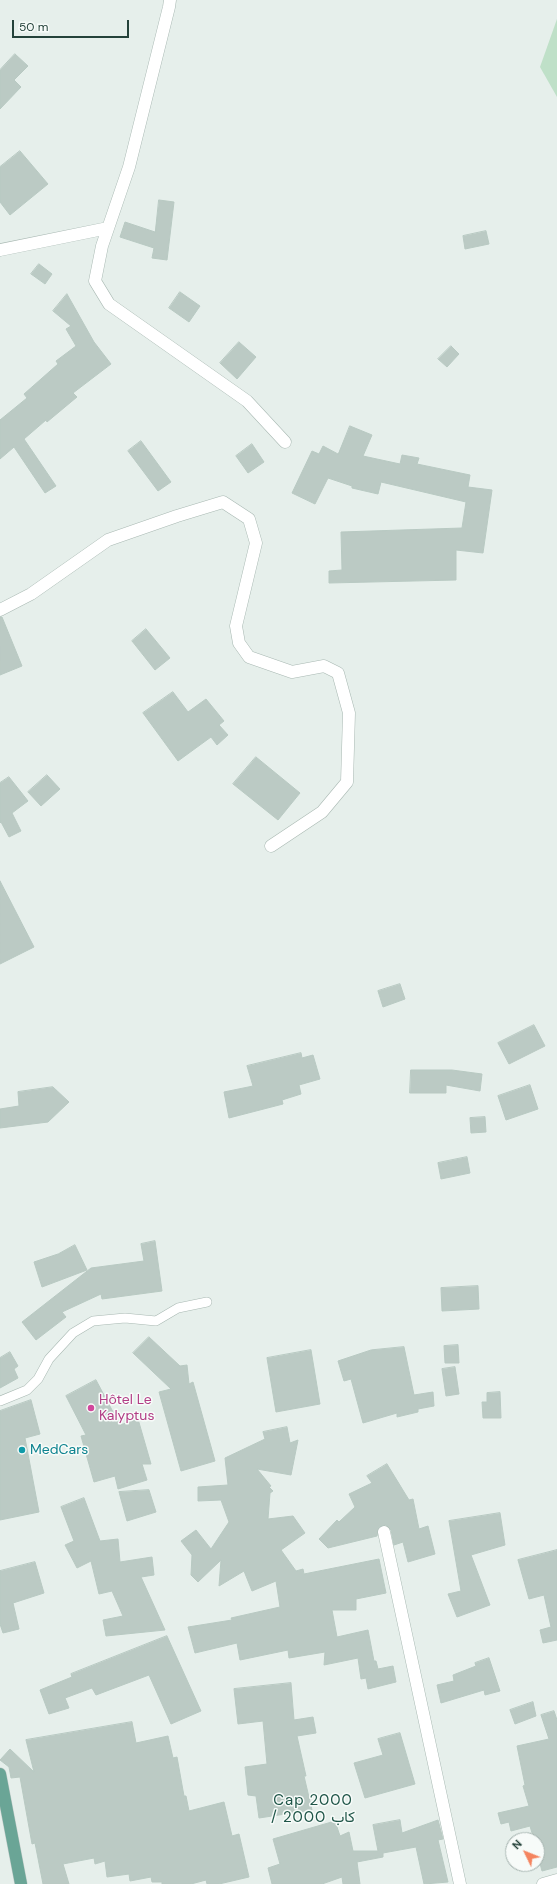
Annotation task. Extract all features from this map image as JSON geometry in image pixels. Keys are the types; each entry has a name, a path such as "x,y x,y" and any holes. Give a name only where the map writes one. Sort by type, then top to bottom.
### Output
{"main road":[{"path":"0,1774 21,1884"}],"street":[{"path":"170,0 170,7 129,167 102,246 95,281 108,304 247,402 285,442"},
{"path":"0,250 108,228"},
{"path":"0,610 31,594 108,540 223,502 249,519 256,543 236,626 239,643 249,657 292,672 324,666 338,673 349,713 347,782 322,812 270,846"},
{"path":"384,1532 460,1884"},
{"path":"543,1884 557,1880"}],"lane":[{"path":"0,1401 27,1390 38,1379 49,1359 73,1333 93,1321 125,1318 156,1321 178,1308 207,1302"}],"green space":[{"path":"557,19 557,97 540,67"}],"building":[{"path":"15,54 28,66 14,80 21,87 0,109 0,70"},
{"path":"20,151 48,184 10,215 0,202 0,167"},
{"path":"159,200 174,202 167,260 152,258 154,248 120,237 125,222 155,232"},
{"path":"486,231 489,244 465,249 463,236"},
{"path":"39,264 52,274 45,284 31,274"},
{"path":"180,292 200,306 189,322 169,308"},
{"path":"67,294 94,342 111,364 73,393 77,397 47,422 46,420 24,439 56,486 45,493 14,447 0,459 0,420 27,398 24,394 58,364 56,361 76,346 66,329 71,326 53,311"},
{"path":"239,342 256,357 237,379 220,363"},
{"path":"451,346 459,354 447,367 438,359"},
{"path":"350,426 372,435 363,456 400,464 402,455 419,458 417,464 470,475 468,487 492,490 483,553 456,550 456,580 329,583 329,571 342,570 341,532 462,528 466,502 381,482 378,494 352,488 352,486 328,478 315,504 292,493 312,451 319,454 323,446 338,454"},
{"path":"141,441 171,482 158,491 128,451"},
{"path":"252,444 264,462 248,473 236,456"},
{"path":"0,617 2,617 22,666 0,675"},
{"path":"146,629 170,658 155,670 132,641"},
{"path":"173,692 188,712 206,699 224,721 219,725 228,735 217,745 211,737 178,761 143,713"},
{"path":"256,757 300,793 278,820 233,784"},
{"path":"47,775 60,789 41,806 28,792"},
{"path":"9,777 28,801 12,813 21,831 9,837 1,822 0,823 0,783"},
{"path":"0,881 34,947 0,964"},
{"path":"400,984 405,999 383,1007 378,991"},
{"path":"534,1025 545,1046 509,1064 498,1043"},
{"path":"301,1053 302,1058 313,1055 320,1079 299,1085 301,1094 282,1100 283,1104 229,1118 224,1092 253,1086 247,1066"},
{"path":"411,1070 452,1070 482,1074 480,1091 446,1085 446,1093 410,1093"},
{"path":"530,1085 538,1109 506,1120 498,1096"},
{"path":"53,1087 69,1102 48,1122 0,1128 0,1109 19,1106 18,1092"},
{"path":"485,1117 486,1132 471,1133 470,1118"},
{"path":"467,1157 470,1173 441,1179 438,1163"},
{"path":"155,1241 162,1291 102,1299 101,1294 62,1312 66,1317 36,1340 22,1322 91,1268 144,1261 141,1244"},
{"path":"75,1245 87,1270 42,1287 34,1262 58,1254"},
{"path":"478,1286 479,1309 442,1311 441,1288"},
{"path":"149,1337 180,1366 187,1365 189,1384 193,1382 215,1461 181,1471 159,1392 171,1389 133,1353"},
{"path":"458,1345 459,1363 445,1363 444,1346"},
{"path":"404,1347 414,1395 433,1392 434,1406 418,1409 418,1412 397,1417 397,1413 363,1423 351,1379 344,1381 338,1361 371,1350"},
{"path":"311,1350 320,1404 276,1412 267,1358"},
{"path":"10,1352 18,1366 14,1369 18,1378 0,1388 0,1358"},
{"path":"455,1367 459,1394 446,1396 442,1369"},
{"path":"96,1380 120,1425 138,1419 151,1464 142,1464 147,1480 118,1489 115,1476 94,1482 81,1436 86,1435 66,1396"},
{"path":"500,1392 501,1418 483,1418 482,1402 487,1402 487,1393"},
{"name":"MedCars","path":"31,1400 40,1434 25,1438 39,1512 0,1520 0,1411"},
{"path":"287,1427 290,1443 298,1440 291,1475 257,1469 271,1486 269,1487 273,1491 270,1493 268,1519 293,1516 305,1533 281,1550 296,1571 303,1569 304,1574 379,1559 386,1593 356,1599 356,1610 332,1610 337,1637 368,1630 374,1661 376,1661 378,1669 393,1666 396,1682 368,1689 366,1678 361,1679 358,1658 324,1665 325,1652 289,1658 288,1650 240,1660 237,1643 195,1653 188,1627 232,1620 231,1618 280,1607 276,1581 252,1591 244,1571 219,1586 221,1560 198,1582 191,1575 192,1555 181,1541 196,1530 211,1549 229,1522 221,1500 198,1501 198,1487 228,1485 225,1458 265,1439 263,1432"},
{"path":"387,1464 409,1500 413,1499 419,1529 428,1526 435,1554 408,1562 403,1542 394,1545 391,1530 386,1525 379,1527 377,1536 328,1548 319,1539 337,1520 339,1522 355,1507 349,1494 372,1483 367,1476"},
{"path":"149,1490 156,1512 127,1521 119,1492"},
{"path":"84,1498 100,1541 118,1539 120,1562 152,1557 154,1575 141,1577 165,1630 106,1636 103,1620 123,1616 112,1591 99,1594 91,1561 77,1568 65,1545 74,1541 61,1507"},
{"path":"500,1513 505,1545 471,1555 490,1605 457,1617 448,1594 461,1591 449,1521"},
{"path":"557,1550 557,1640 543,1643 540,1630 551,1627 544,1595 529,1599 518,1560"},
{"path":"35,1562 44,1593 13,1603 19,1629 3,1633 0,1624 0,1571"},
{"path":"167,1636 201,1711 171,1724 149,1675 96,1695 92,1688 65,1698 69,1708 49,1714 40,1690 72,1677 71,1674"},
{"path":"489,1658 500,1691 485,1695 484,1690 441,1703 437,1685 454,1681 453,1675 476,1666 475,1663"},
{"path":"291,1683 294,1720 313,1717 316,1733 297,1736 312,1810 259,1818 256,1796 248,1795 245,1767 267,1764 263,1721 238,1724 234,1689"},
{"path":"533,1702 536,1716 515,1724 510,1710"},
{"path":"554,1711 557,1720 557,1867 545,1870 545,1832 532,1832 530,1826 511,1831 509,1822 501,1824 498,1813 529,1806 523,1786 525,1785 517,1746 549,1739 541,1715"},
{"path":"132,1722 136,1743 168,1736 173,1758 177,1757 184,1796 186,1796 189,1811 224,1802 232,1836 239,1834 249,1877 219,1884 207,1884 206,1880 191,1884 162,1884 162,1882 152,1882 151,1877 130,1881 129,1874 107,1877 105,1861 95,1864 94,1858 63,1864 69,1884 43,1884 35,1843 32,1844 20,1777 11,1778 9,1767 0,1760 10,1749 34,1772 26,1740"},
{"path":"400,1733 415,1784 365,1798 354,1763 383,1755 378,1739"},
{"path":"400,1820 402,1833 438,1820 443,1839 438,1840 448,1882 424,1884 416,1847 383,1853 383,1857 357,1862 360,1884 343,1884 342,1877 322,1884 272,1884 268,1868 280,1864 273,1839 335,1821 340,1836 349,1832 353,1851 378,1851 373,1825"}],"place":[{"name":"Hôtel Le Kalyptus","path":"91,1408"},
{"name":"MedCars","path":"22,1450"}],"district":[{"name":"Cap 2000 / كاب 2000","path":"313,1810"}]}
